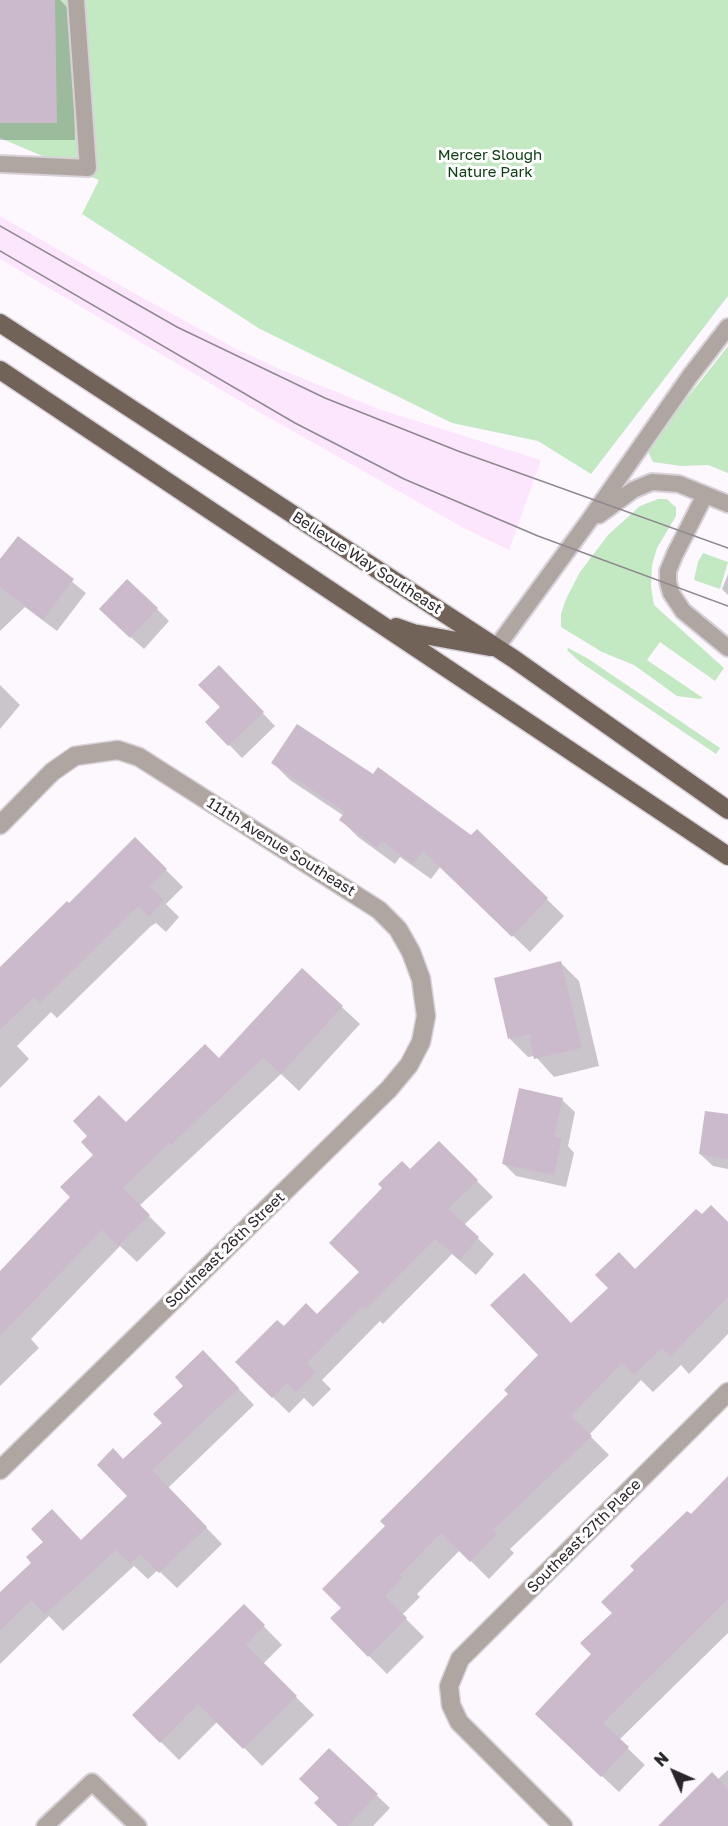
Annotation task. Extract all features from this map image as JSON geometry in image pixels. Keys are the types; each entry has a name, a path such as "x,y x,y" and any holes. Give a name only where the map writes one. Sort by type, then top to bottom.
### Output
{"main road":[{"name":"Bellevue Way Southeast","path":"0,323 496,648 728,810"},
{"path":"0,370 728,856"},
{"path":"375,620 413,633 496,648"}],"street":[{"name":"111th Avenue Southeast","path":"0,825 52,772 75,756 118,750 139,757 379,910 398,930 411,952 421,979 426,1016"},
{"name":"Southeast 26th Street","path":"0,1470 389,1089 409,1065 422,1042 426,1016"},
{"name":"Southeast 27th Place","path":"563,1826 459,1722 451,1705 448,1686 460,1659 728,1392"}],"lane":[{"path":"0,164 88,168 76,0"},
{"path":"496,648 690,376 728,327"},
{"path":"588,522 633,490 652,483 679,484 728,504"},
{"path":"705,495 675,554 668,571 668,582 671,593 683,611 728,648"},
{"path":"45,1826 92,1782 138,1826"}],"shaded area":[{"path":"0,216 238,350 282,370 381,410 541,460 509,550 462,527 259,412 0,259"}],"green space":[{"name":"Mercer Slough Nature Park","path":"0,0 728,0 728,296 591,474 538,441 452,423 260,329 82,214 99,180 0,138"},
{"path":"728,346 728,473 708,465 681,466 653,462 649,454 650,445"},
{"path":"658,499 667,499 676,507 676,516 657,548 652,565 651,587 654,605 724,668 715,681 660,642 647,660 703,698 699,699 677,696 634,665 602,652 561,627 561,614 566,599 580,572 608,535 640,506"},
{"path":"703,553 728,562 720,589 694,580 698,562"},
{"path":"568,648 587,658 720,748 716,754 580,662 567,650"}],"building":[{"path":"0,0 55,0 57,123 0,123"},
{"path":"18,536 74,579 43,620 0,587 0,559"},
{"path":"127,579 158,608 130,638 99,609"},
{"path":"219,665 264,712 228,746 205,722 220,707 198,685"},
{"path":"297,724 373,774 378,767 471,835 477,829 548,898 512,937 423,851 413,864 382,841 377,848 339,820 345,812 271,763"},
{"path":"135,837 167,869 150,886 164,900 149,917 139,907 134,910 40,1003 34,997 0,1030 0,967"},
{"path":"561,961 582,1048 534,1059 530,1041 531,1034 508,1039 494,978"},
{"path":"302,968 343,1006 281,1074 263,1058 171,1145 169,1143 123,1188 150,1215 118,1246 102,1230 0,1336 0,1271 70,1197 60,1187 93,1155 81,1142 87,1136 73,1121 99,1095 126,1122 205,1044 219,1058"},
{"path":"519,1088 563,1098 554,1137 562,1138 554,1175 502,1164"},
{"path":"705,1111 728,1114 728,1159 699,1154"},
{"path":"439,1141 478,1180 448,1209 479,1237 460,1260 435,1239 366,1309 363,1306 307,1363 316,1372 296,1392 287,1383 272,1398 235,1362 277,1320 284,1326 306,1303 317,1314 359,1272 329,1243 382,1188 378,1184 402,1161 410,1169"},
{"path":"711,1205 728,1222 728,1297 670,1357 662,1348 634,1375 622,1363 571,1416 592,1436 493,1530 497,1534 470,1562 441,1533 400,1575 403,1578 385,1596 407,1618 368,1657 330,1618 341,1608 322,1589 385,1526 380,1521 508,1394 504,1390 538,1355 490,1305 524,1273 571,1323 608,1288 595,1275 619,1252 635,1269 696,1209 702,1214"},
{"path":"203,1350 239,1388 152,1470 207,1527 159,1573 140,1554 130,1564 116,1550 45,1615 31,1600 0,1631 0,1592 31,1563 26,1557 43,1542 31,1529 52,1509 81,1540 127,1496 97,1465 113,1448 123,1459 162,1423 153,1414 183,1386 175,1377"},
{"path":"728,1476 728,1599 603,1723 629,1747 601,1777 535,1714 591,1654 580,1643 612,1613 601,1602 634,1570 630,1566 687,1511 691,1514"},
{"path":"244,1604 265,1625 246,1645 297,1696 243,1749 198,1704 160,1743 132,1715"},
{"path":"329,1748 378,1794 348,1826 338,1826 314,1803 319,1798 299,1779"},
{"path":"712,1772 728,1789 728,1826 658,1826"}],"tram line":[{"path":"0,226 177,327 325,398 458,451 728,548"},
{"path":"0,251 295,423 404,479 538,536 728,606"}]}
